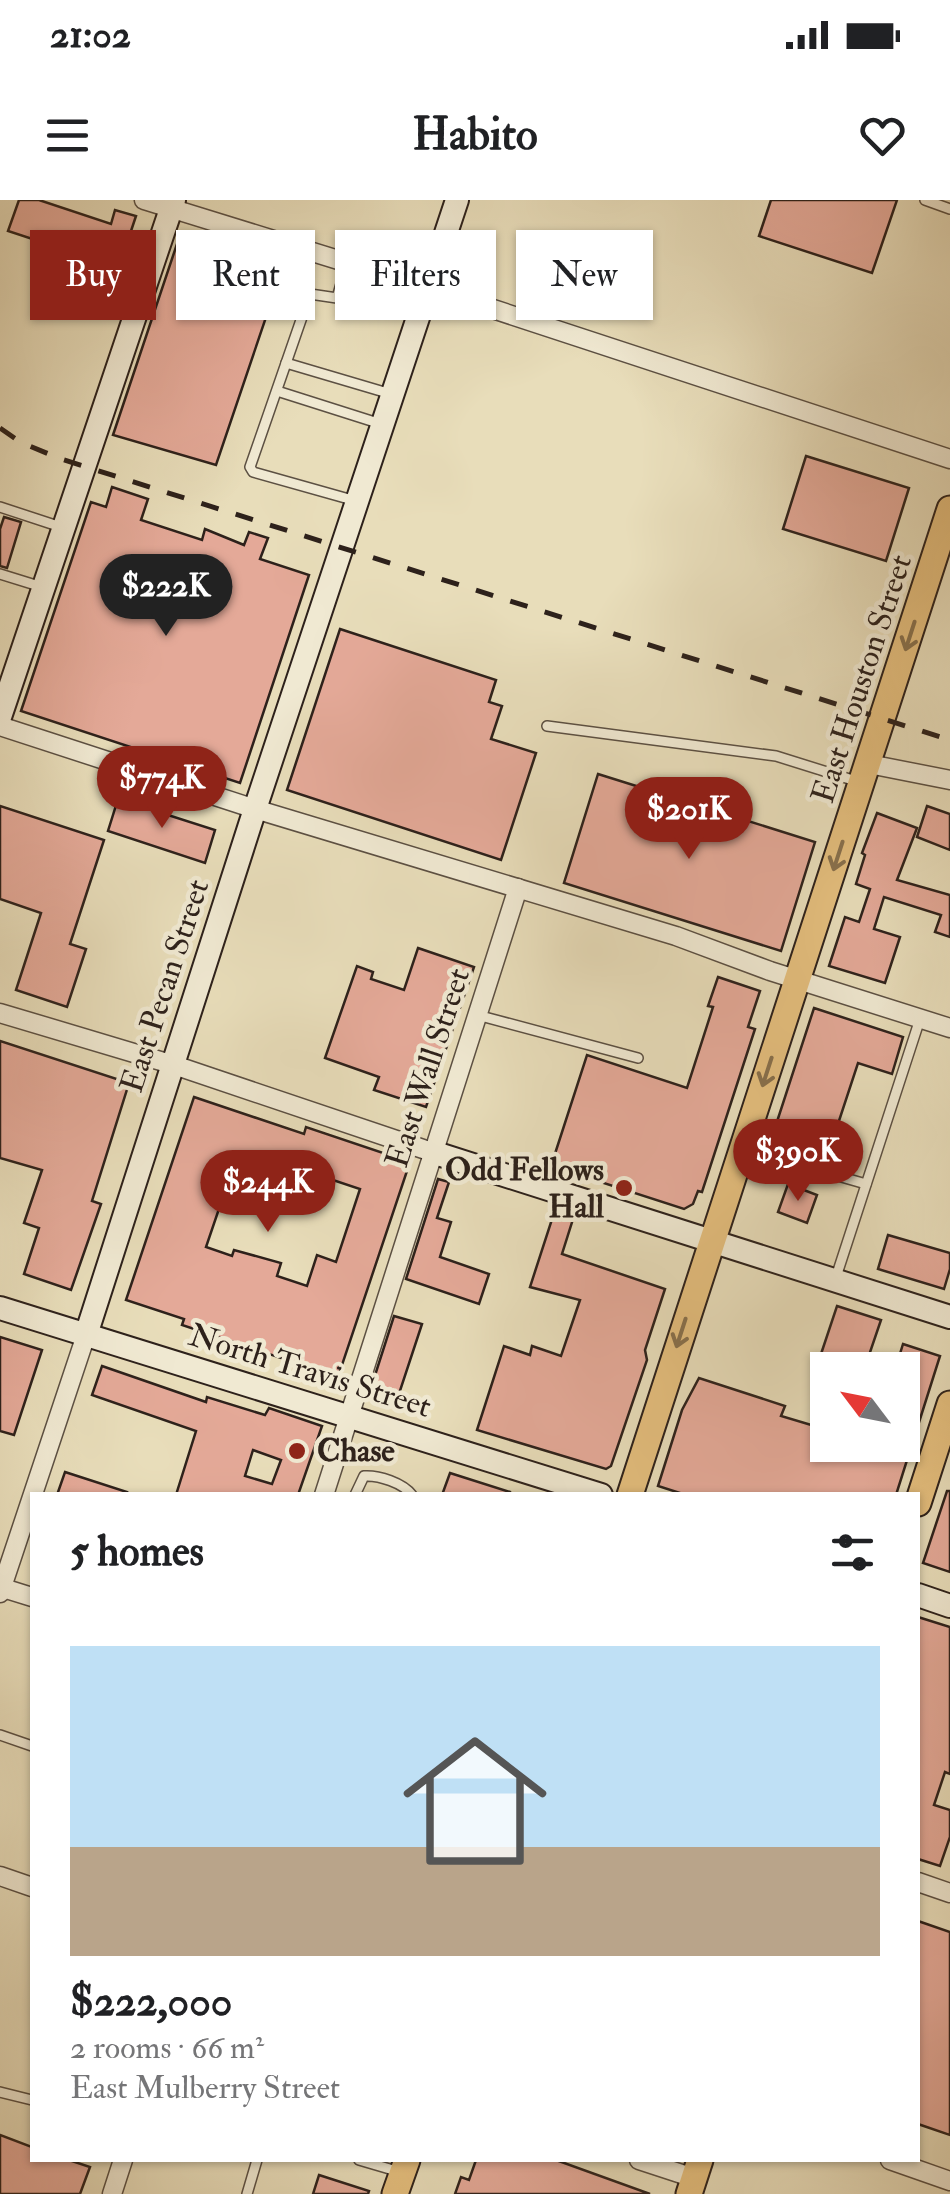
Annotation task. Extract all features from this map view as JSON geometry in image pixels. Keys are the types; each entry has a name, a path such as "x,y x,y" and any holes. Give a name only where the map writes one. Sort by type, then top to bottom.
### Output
{"main road":[{"name":"East Houston Street","path":"631,1492 950,510"},
{"path":"920,1497 950,1404"}],"street":[{"path":"144,200 172,204 335,258"},
{"name":"East Pecan Street","path":"447,230 457,200"},
{"path":"0,717 172,204"},
{"path":"496,310 950,459"},
{"name":"East Pecan Street","path":"86,1336 255,809 418,320"},
{"path":"0,726 255,809 676,936 950,1028"},
{"path":"866,773 950,780"},
{"name":"East Wall Street","path":"325,1492 518,888"},
{"path":"0,1012 950,1317"},
{"name":"North Travis Street","path":"0,1308 591,1492"},
{"path":"34,1492 86,1336"},
{"path":"30,1503 1,1589 30,1597"},
{"path":"920,1596 950,1606"},
{"path":"0,1876 30,1886"},
{"path":"920,1883 950,1893"},
{"path":"112,2194 121,2162"},
{"path":"645,2162 694,2177"},
{"path":"896,2162 950,2181"}],"lane":[{"path":"925,200 950,209"},
{"path":"335,298 310,294 250,470 358,501"},
{"path":"286,363 393,395"},
{"path":"277,391 384,424"},
{"path":"0,508 65,529"},
{"path":"0,574 44,588"},
{"path":"547,726 776,756 866,773"},
{"path":"477,1016 638,1058"},
{"path":"836,1280 920,1019"},
{"path":"742,1148 866,1184"},
{"path":"357,1492 364,1476 372,1476 406,1487 410,1492"},
{"path":"0,1735 30,1745"},
{"path":"0,2092 30,2100"},
{"path":"247,2194 256,2162"},
{"path":"365,2162 401,2175"}],"building":[{"path":"19,200 39,200 111,224 115,210 136,216 131,230 30,230 30,238 8,231"},
{"path":"771,200 897,200 872,273 759,236"},
{"path":"176,247 176,320 265,320 216,465 113,435 152,320 156,320 156,307"},
{"path":"806,456 909,488 886,561 783,529"},
{"path":"112,487 148,499 141,520 202,540 205,529 244,545 249,532 268,538 260,559 309,575 240,783 21,711 91,502 106,507"},
{"path":"4,517 21,522 7,568 0,566 0,529"},
{"path":"340,629 496,680 489,702 502,706 491,739 536,753 501,860 287,790"},
{"path":"598,774 815,842 781,951 564,883"},
{"path":"118,799 215,830 205,863 108,831"},
{"path":"0,806 104,840 70,944 86,949 67,1007 16,990 41,913 0,899"},
{"path":"927,806 950,814 950,850 917,837"},
{"path":"877,813 917,828 897,880 950,895 950,937 935,932 941,915 884,897 874,929 900,937 885,983 829,966 845,917 859,922 870,889 856,884 865,855 862,853"},
{"path":"418,948 474,967 426,1107 374,1090 379,1077 325,1058 357,966 373,972 371,979 404,990"},
{"path":"718,977 760,991 748,1027 755,1029 702,1192 698,1191 693,1204 684,1209 551,1166 587,1055 687,1088 713,1007 708,1006"},
{"path":"814,1008 903,1037 892,1074 858,1063 834,1136 846,1140 840,1159 772,1137"},
{"path":"0,1041 129,1083 92,1201 101,1204 71,1290 24,1274 39,1228 24,1223 42,1170 0,1158"},
{"path":"194,1097 304,1134 306,1127 410,1162 338,1377 182,1325 184,1319 126,1300","holes":["285,1164 360,1189 336,1262 317,1255 307,1286 277,1276 281,1263 234,1250 232,1256 206,1247 224,1194 270,1209"]},
{"path":"438,1179 449,1182 437,1218 451,1222 440,1257 489,1274 479,1304 406,1279"},
{"path":"788,1184 817,1195 807,1223 778,1212"},
{"path":"554,1213 573,1219 562,1254 665,1289 645,1350 647,1360 611,1466 606,1469 477,1430 504,1346 530,1355 532,1346 561,1356 580,1300 530,1287"},
{"path":"888,1235 950,1253 944,1289 878,1269"},
{"path":"837,1306 881,1320 870,1352 822,1352"},
{"path":"394,1316 422,1324 396,1403 369,1394"},
{"path":"0,1337 42,1350 14,1435 0,1431"},
{"path":"903,1344 940,1356 920,1419 920,1352 901,1352"},
{"path":"102,1366 206,1402 207,1397 265,1415 269,1408 322,1426 299,1492 177,1492 196,1431 92,1395","holes":["253,1450 281,1460 272,1484 245,1476"]},
{"path":"699,1378 785,1406 781,1416 810,1425 810,1462 906,1462 897,1492 677,1492 658,1486 682,1410"},
{"path":"65,1472 127,1492 58,1492"},
{"path":"450,1473 510,1492 443,1492"},
{"path":"950,1491 950,1572 923,1563"},
{"path":"920,1618 950,1627 950,1774 945,1772 934,1805 950,1810 950,1837 940,1866 920,1860"},
{"path":"920,1922 950,1932 950,2135 920,2125"},
{"path":"0,2135 30,2146 30,2162 75,2162 90,2167 80,2194 0,2194"},
{"path":"475,2162 562,2162 650,2194 455,2194 461,2177 469,2180"},
{"path":"319,2175 369,2191 368,2194 313,2194"}],"railway":[{"path":"0,428 20,442 61,459 950,740"}],"place":[{"name":"Odd Fellows Hall","path":"624,1188"},
{"name":"Chase","path":"297,1451"}]}
